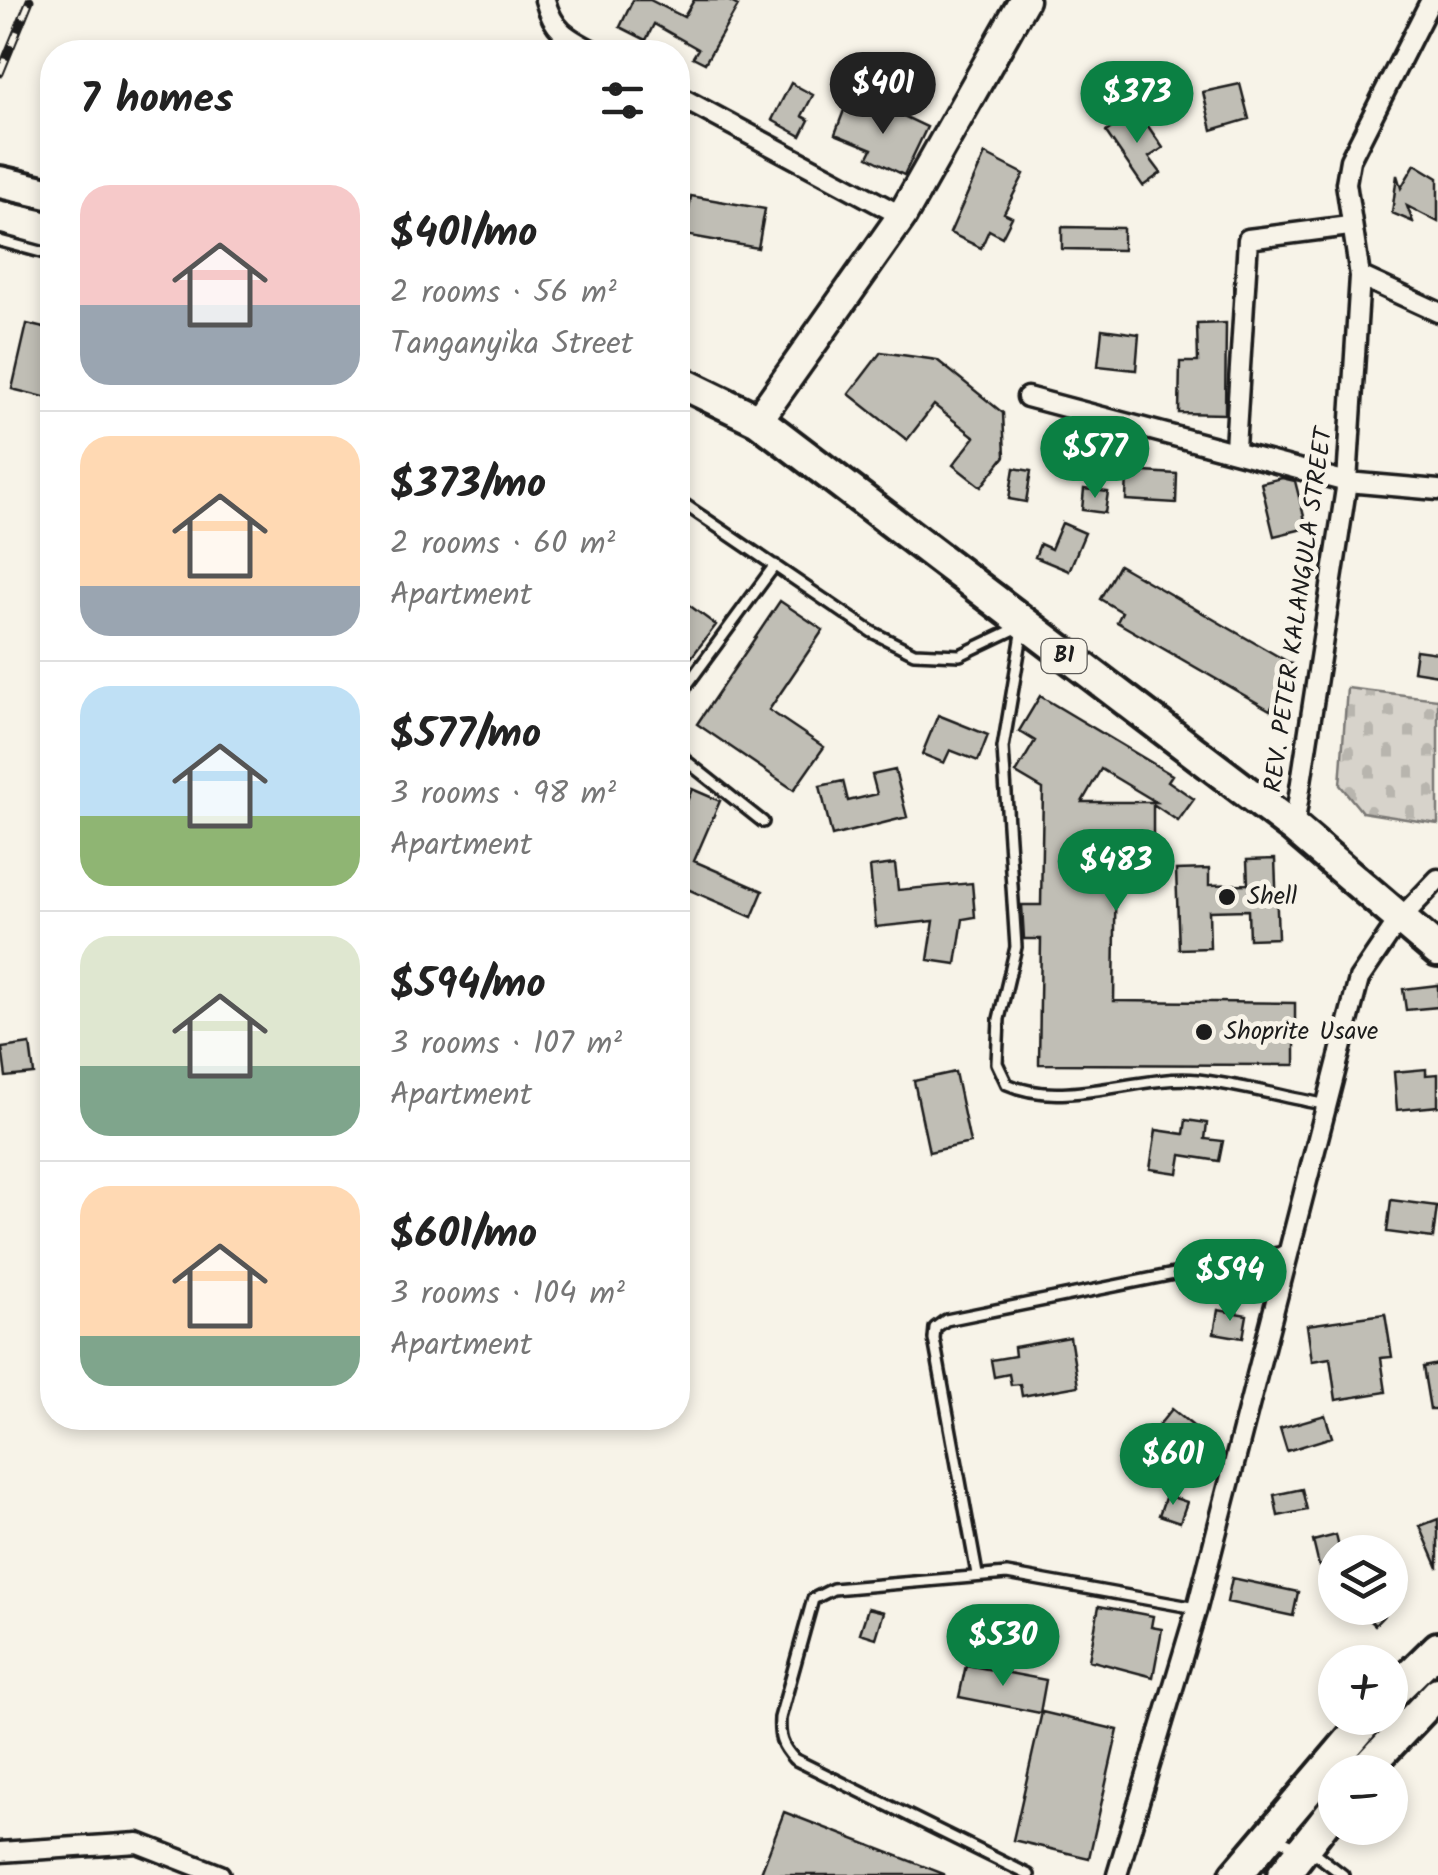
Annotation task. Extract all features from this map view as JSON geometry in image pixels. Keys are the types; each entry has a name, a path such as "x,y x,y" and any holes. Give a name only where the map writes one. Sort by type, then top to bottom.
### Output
{"main road":[{"path":"5,184 40,191"},
{"name":"B1","path":"690,387 758,420 1294,828 1438,951"},
{"path":"1408,1677 1438,1648"},
{"path":"1379,1755 1438,1693"},
{"path":"1236,1875 1354,1735"},
{"path":"1283,1875 1318,1829"}],"street":[{"path":"545,0 550,21 572,40"},
{"path":"758,420 902,216 1024,0"},
{"name":"REV. PETER KALANGULA STREET","path":"1294,828 1347,482 1360,276 1346,183 1350,160 1430,0"},
{"path":"690,102 902,216"},
{"path":"1234,448 1248,239 1350,226"},
{"path":"1360,276 1438,312"},
{"path":"1027,396 1234,448 1347,482 1438,490"},
{"path":"1116,1875 1197,1608 1359,980 1400,920 1438,879"},
{"path":"0,1852 138,1843 220,1875"}],"lane":[{"path":"0,241 40,252"},
{"path":"690,508 888,642 914,653 960,655 1024,625"},
{"path":"690,681 775,566"},
{"path":"1024,625 1004,748 1016,947 999,1019 996,1063 1007,1084 1020,1090 1059,1092 1195,1080 1326,1104"},
{"path":"690,764 763,822"},
{"path":"977,1574 934,1340 935,1328 946,1320 1288,1251"},
{"path":"1029,1875 794,1760 779,1736 813,1598 821,1591 1007,1574 1197,1608"},
{"path":"1268,1836 1302,1849 1343,1875"}],"green space":[{"path":"1347,688 1438,699 1438,824 1362,812 1340,785"}],"building":[{"path":"633,0 650,0 684,17 694,0 727,0 738,6 705,63 693,57 698,49 690,40 682,40 654,24 646,40 620,27"},
{"path":"791,83 813,95 802,116 809,120 801,136 772,120"},
{"path":"1240,84 1249,119 1212,130 1203,92"},
{"path":"846,105 886,121 891,110 927,127 904,175 868,157 872,149 835,134"},
{"path":"1137,110 1163,148 1149,157 1161,173 1143,186 1106,132"},
{"path":"985,154 1024,174 1004,213 1012,217 1002,237 989,230 981,248 950,233"},
{"path":"1415,164 1438,178 1438,222 1407,206 1413,222 1392,213 1397,175 1401,188"},
{"path":"691,196 765,209 758,248 690,236"},
{"path":"1062,227 1123,228 1123,250 1062,249"},
{"path":"1226,323 1225,414 1179,413 1180,362 1198,362 1197,324"},
{"path":"27,324 40,327 40,396 12,389"},
{"path":"1102,329 1139,334 1136,370 1098,366"},
{"path":"881,352 937,360 1003,413 1005,456 981,487 953,465 975,437 934,405 907,440 849,394"},
{"path":"1014,468 1031,471 1026,502 1009,499"},
{"path":"1127,471 1177,474 1176,503 1126,500"},
{"path":"1282,478 1295,481 1307,528 1274,536 1261,483"},
{"path":"1084,489 1108,492 1105,513 1082,510"},
{"path":"1062,523 1085,533 1069,571 1035,557 1040,544 1051,549"},
{"path":"1119,565 1295,666 1270,710 1117,622 1122,612 1100,599"},
{"path":"780,601 823,630 769,710 824,747 794,790 697,724"},
{"path":"690,606 716,625 690,659"},
{"path":"1416,650 1438,653 1438,675 1413,671"},
{"path":"1040,696 1172,775 1168,781 1194,799 1178,821 1153,804 1153,854 1116,854 1114,1001 1295,1003 1295,1065 1039,1064 1041,939 1024,939 1022,905 1041,905 1043,789 1016,773 1035,741 1019,731","holes":["1101,769 1156,802 1082,802"]},
{"path":"938,715 988,735 978,761 950,750 944,763 922,754"},
{"path":"895,770 907,817 832,836 820,786 843,781 848,801 877,794 872,775"},
{"path":"692,789 720,801 694,861 763,891 752,917 690,890"},
{"name":"Shell","path":"1275,859 1278,938 1249,939 1248,910 1209,911 1210,948 1179,949 1176,870 1209,869 1209,885 1248,884 1247,860"},
{"path":"895,864 898,890 972,883 975,917 963,919 956,964 928,960 934,921 876,927 870,867"},
{"path":"1438,985 1438,1007 1406,1010 1403,989"},
{"path":"30,1044 34,1074 6,1077 2,1048"},
{"path":"1426,1069 1426,1075 1438,1074 1438,1106 1397,1110 1394,1072"},
{"path":"955,1072 970,1143 929,1152 914,1081"},
{"path":"1186,1120 1207,1123 1205,1139 1223,1141 1219,1161 1181,1155 1178,1173 1150,1169 1156,1130 1184,1134"},
{"path":"1391,1200 1437,1206 1433,1238 1387,1232"},
{"path":"1218,1310 1247,1315 1243,1338 1214,1333"},
{"path":"1385,1314 1392,1357 1381,1358 1386,1392 1336,1400 1330,1358 1312,1361 1307,1325"},
{"path":"1070,1337 1078,1386 1022,1396 1020,1384 1011,1385 1009,1374 994,1377 991,1360 1015,1356 1014,1347"},
{"path":"1438,1364 1438,1409 1430,1409 1423,1367"},
{"path":"1172,1409 1208,1438 1164,1492 1138,1471 1164,1439 1154,1431"},
{"path":"1325,1415 1332,1437 1287,1451 1280,1428"},
{"path":"1302,1489 1307,1510 1278,1516 1274,1495"},
{"path":"1166,1495 1187,1502 1180,1522 1159,1515"},
{"path":"1438,1519 1438,1568 1420,1526"},
{"path":"1232,1578 1298,1592 1293,1616 1227,1602"},
{"path":"1099,1606 1153,1616 1151,1627 1162,1629 1153,1677 1089,1660"},
{"path":"868,1608 884,1612 876,1638 860,1633"},
{"path":"966,1665 1046,1680 1040,1713 959,1697"},
{"path":"1042,1712 1118,1730 1089,1858 1013,1840"},
{"path":"784,1812 944,1874 944,1875 760,1875"}],"railway":[{"path":"0,73 30,0"}],"place":[{"name":"Shell","path":"1227,897"},
{"name":"Shoprite Usave","path":"1204,1032"}]}
